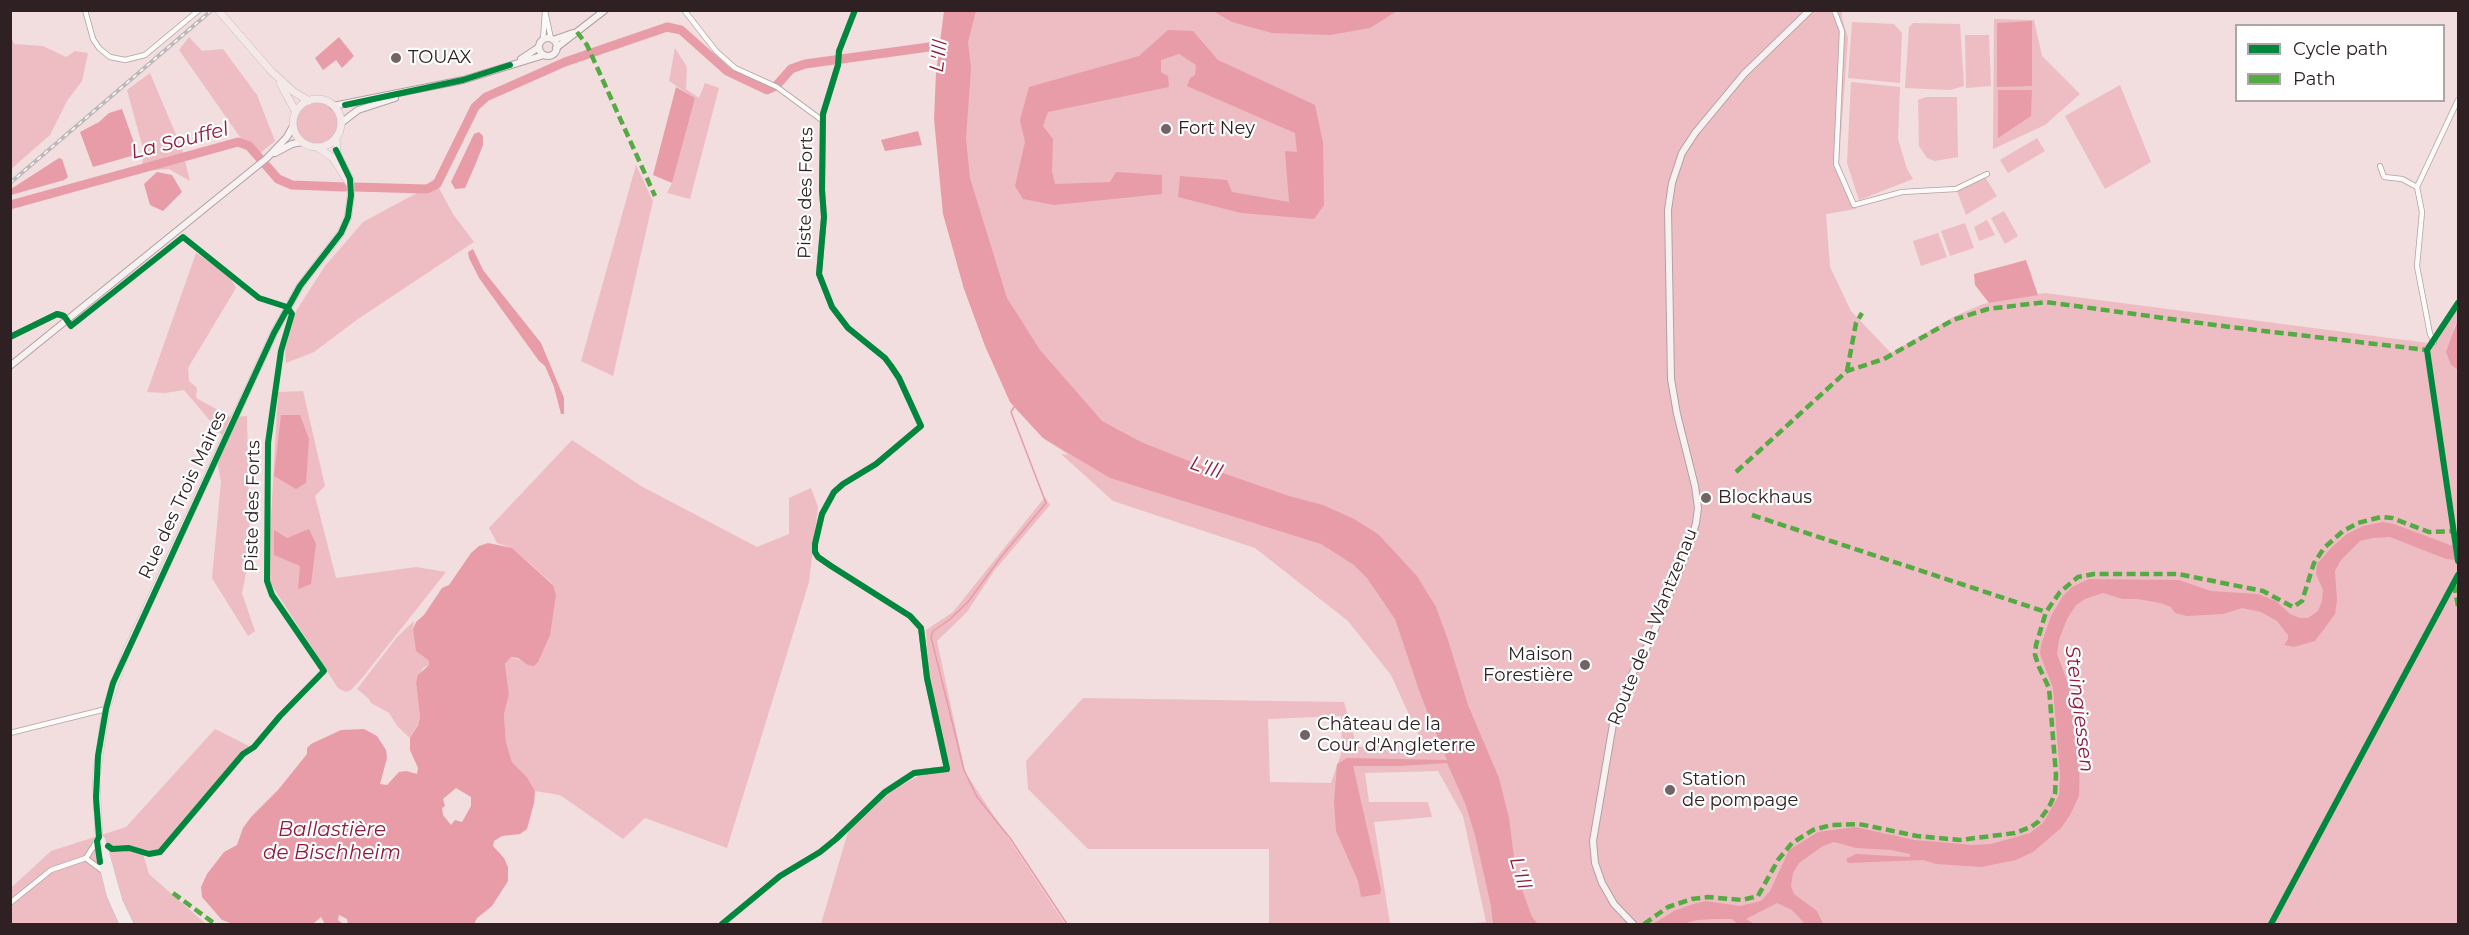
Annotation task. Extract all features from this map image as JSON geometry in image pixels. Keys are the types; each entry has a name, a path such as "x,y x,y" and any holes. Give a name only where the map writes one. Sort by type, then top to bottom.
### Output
{"main road":[{"path":"317,147 328,145 336,138 341,123 349,114 358,110 427,88 544,55 551,55 556,48 605,10"},
{"name":"Route de la Wantzenau","path":"1633,924 1614,904 1602,884 1595,863 1593,841 1613,724 1630,678 1650,641 1688,550 1698,508 1671,379 1668,210 1672,183 1682,153 1695,133 1744,74 1810,10"},
{"path":"219,11 271,71 290,98 296,112 293,126 287,137 264,161"},
{"path":"510,65 539,47 543,40 577,32"},
{"path":"552,39 556,48"},
{"path":"539,47 544,55"},
{"path":"271,71 294,92 309,101"},
{"path":"333,106 427,88"},
{"path":"296,112 309,101 320,99 333,106 339,114 341,123"},
{"path":"293,126 302,142"},
{"name":"Rue des Trois Maires","path":"123,924 103,871 102,840 98,839 96,778 106,709 120,666 274,333 300,286 341,233 350,203 350,185 349,175 337,153 336,138"},
{"path":"10,366 264,161 286,147 302,142 317,147 333,159 350,185"},
{"name":"Rue des Trois Maires","path":"102,855 130,924"}],"street":[{"path":"86,13 93,39 99,48 117,59 132,60 150,51 199,10"},
{"path":"684,10 724,59 735,68 775,86 823,121"},
{"name":"Piste des Forts","path":"722,924 780,876 820,852 885,792 914,773 930,769 947,769 927,678 921,628 910,616 831,566 815,552 822,514 834,492 843,484 876,465 921,426 891,366 885,358 848,327 832,307 822,284 819,265 824,217 823,121 826,102 839,62 838,56 855,10"},
{"path":"1834,10 1842,31 1836,164 1854,205 1902,192 1956,189 1987,174"},
{"path":"545,11 552,39"},
{"path":"543,40 545,11"},
{"path":"2434,342 2430,334 2417,266 2422,212 2417,187 2458,100"},
{"path":"2380,166 2384,177 2402,179 2417,187"},
{"path":"10,337 57,314 67,320"},
{"path":"10,733 106,709"},
{"path":"87,858 98,839"},
{"path":"10,903 51,870 102,855"},
{"path":"87,858 103,871"}],"shaded area":[{"path":"964,11 1842,11 1848,38 1839,162 1856,209 1826,214 1830,267 1851,311 1891,353 1955,316 1983,304 2045,293 2428,343 2458,297 2458,319 2454,327 2451,365 2458,370 2458,924 1464,924 1486,922 1463,816 1438,771 1365,773 1369,802 1428,802 1432,817 1374,822 1390,924 1269,924 1269,849 1088,849 1028,789 1026,761 1083,698 1344,702 1357,747 1422,743 1391,675 1348,621 1255,548 1113,501 1061,454 1069,455 1043,438 1014,407 1036,383 965,217","holes":["1341,716 1342,751 1331,783 1270,782 1268,719"]},
{"path":"1994,19 2034,20 2042,56 2080,94 2045,125 1993,149"},
{"path":"1852,22 1894,24 1902,33 1900,83 1848,78"},
{"path":"1913,23 1960,24 1964,86 1950,90 1905,88 1909,27"},
{"path":"1965,35 1989,35 1991,86 1966,88"},
{"path":"11,36 14,44 43,46 66,57 75,51 88,53 82,81 67,101 50,135 11,169"},
{"path":"189,37 202,51 223,49 257,95 275,141 259,154 240,137 179,50"},
{"path":"675,48 687,67 686,89 699,98 705,83 719,88 690,199 667,193 672,183 694,98 669,81"},
{"path":"150,73 182,149 190,181 169,169 141,171 144,152 127,90"},
{"path":"1851,82 1900,87 1898,139 1907,169 1913,179 1859,200 1847,163"},
{"path":"2120,85 2151,162 2105,189 2065,116"},
{"path":"1926,97 1957,97 1958,157 1935,161 1927,158 1919,146 1918,100"},
{"path":"317,102 325,103 332,108 337,115 337,131 332,138 325,143 317,144 309,143 302,138 297,131 296,123 297,115 302,108 309,103"},
{"path":"2037,138 2045,151 2008,173 2000,160"},
{"path":"636,165 653,201 613,376 581,361"},
{"path":"1985,177 1997,196 1966,215 1957,191"},
{"path":"434,179 453,214 474,242 358,319 314,352 286,363 285,350 296,311 325,266 363,222 415,194"},
{"path":"2004,211 2018,236 2005,244 1991,218"},
{"path":"1987,220 1995,235 1979,241 1974,227"},
{"path":"1965,223 1974,248 1950,256 1941,231"},
{"path":"1938,233 1947,257 1921,266 1913,241"},
{"path":"196,253 229,275 236,288 188,368 189,381 197,388 196,398 231,417 247,416 250,553 242,593 255,631 248,636 212,578 221,482 218,466 222,435 184,390 165,393 147,392"},
{"path":"303,391 325,486 315,496 336,578 416,567 446,572 362,678 346,692 338,688 269,581 278,392"},
{"path":"572,440 641,486 757,547 789,534 789,498 811,488 818,507 809,582 727,848 645,818 623,839 560,795 535,791 527,777 512,762 506,742 504,715 509,694 505,664 510,657 527,662 553,584 512,548 497,543 489,528"},
{"path":"1045,497 1050,505 994,571 967,612 937,641 965,772 1065,924 821,924 848,832 891,791 922,774 947,770 931,715 926,630 953,612"},
{"path":"414,621 413,629 421,655 429,661 429,665 423,668 416,682 420,717 410,738 398,727 389,713 371,703 357,689 397,637"},
{"path":"215,729 249,746 159,850 142,851 149,874 206,924 11,924 11,888 51,851 126,827"}],"water":[{"name":"L'Ill","path":"944,11 976,11 968,42 971,68 966,139 970,178 1007,298 1040,350 1102,421 1141,442 1194,463 1289,496 1323,505 1354,519 1378,534 1417,576 1436,607 1468,705 1499,778 1509,818 1516,873 1532,917 1538,924 1493,924 1475,835 1465,803 1447,763 1353,766 1381,889 1380,894 1361,897 1358,881 1336,831 1334,802 1337,764 1347,758 1447,760 1421,696 1395,619 1367,578 1354,565 1321,544 1110,478 1043,438 1010,402 985,346 964,289 943,214 934,119 936,73"},
{"path":"1213,11 1397,11 1370,28 1330,35 1272,33 1232,22"},
{"path":"2032,21 2032,86 1997,87 1997,23"},
{"path":"1168,30 1193,31 1218,60 1315,105 1323,143 1324,205 1314,219 1241,213 1178,197 1180,176 1227,180 1232,192 1289,202 1285,151 1297,152 1295,133 1187,86 1190,78 1195,75 1196,65 1179,54 1161,60 1161,72 1168,76 1169,87 1048,112 1043,126 1053,139 1052,171 1055,184 1110,182 1116,172 1162,175 1162,194 1054,205 1023,199 1015,186 1025,142 1020,120 1029,87 1139,56"},
{"path":"339,37 354,56 342,68 336,60 323,70 315,58"},
{"path":"676,87 695,98 672,183 653,175"},
{"path":"1998,90 2032,90 2031,116 1998,138"},
{"path":"122,109 138,154 93,167 80,132 99,122 109,113"},
{"path":"918,131 922,145 885,151 881,140"},
{"path":"479,132 483,136 483,145 476,163 465,188 455,189 451,182 474,134"},
{"path":"59,158 62,159 68,177 11,195 11,189"},
{"path":"157,172 172,175 182,192 163,211 150,205 144,184"},
{"path":"473,249 483,270 541,343 564,398 564,414 561,414 554,387 545,366 539,361 479,278 469,258 468,252"},
{"path":"2026,260 2038,295 1989,303 1975,285 1974,274"},
{"path":"2458,319 2458,370 2451,365 2446,352"},
{"path":"281,415 300,415 309,439 306,483 296,489 274,476"},
{"path":"2383,522 2458,548 2458,560 2446,559 2390,537 2360,541 2341,560 2335,571 2337,600 2335,614 2315,641 2294,647 2284,645 2288,635 2277,621 2261,612 2242,608 2223,614 2187,616 2175,613 2171,607 2160,603 2123,599 2103,593 2085,599 2076,605 2067,619 2059,640 2057,654 2075,702 2074,731 2080,750 2079,796 2061,828 2033,852 2016,860 1981,867 1936,864 1923,860 1848,863 1846,859 1856,854 1910,857 1910,854 1891,850 1856,848 1834,842 1823,846 1799,863 1793,873 1791,886 1794,894 1817,911 1823,924 1805,924 1792,910 1777,903 1746,919 1754,924 1738,924 1732,919 1715,919 1682,924 1653,924 1674,911 1706,901 1740,906 1761,901 1770,891 1789,850 1818,832 1855,827 1915,840 1973,845 1991,844 2030,833 2043,823 2059,795 2060,775 2053,688 2040,654 2051,616 2063,596 2072,587 2089,579 2179,580 2211,591 2258,594 2276,601 2290,614 2308,618 2318,611 2322,601 2323,590 2316,574 2317,564 2347,534 2363,526"},
{"path":"309,529 316,544 311,584 298,589 300,566 274,555 274,530 287,538"},
{"name":"Ballastière de Bischheim","path":"488,543 512,548 553,585 556,595 550,635 538,662 534,666 528,665 518,658 511,657 505,664 509,694 504,715 506,742 512,762 527,777 535,791 527,829 520,834 502,836 494,841 493,846 504,858 508,867 508,881 492,906 477,918 474,924 348,924 347,919 339,915 338,920 343,924 325,924 321,917 313,924 233,924 222,920 202,897 201,887 207,874 224,852 237,845 243,828 251,817 278,790 307,754 307,748 311,744 341,730 364,729 377,736 386,750 387,758 380,784 387,785 399,772 417,774 418,768 410,750 410,738 420,717 416,682 418,675 429,665 429,661 416,651 413,629 442,588 449,585 471,553 479,546","holes":["456,788 471,797 471,806 462,822 455,820 451,825 443,815 442,808 445,806 443,799"]}],"waterway":[{"name":"La Souffel","path":"354,187 427,189 437,184 475,107 486,97 565,62 667,27 681,30 727,71 767,90 776,86 791,69 805,64 951,44"},
{"name":"La Souffel","path":"10,205 238,142 249,146 278,179 292,185 345,187"},
{"path":"1014,407 1011,412 1046,503 1001,557 968,602 933,631 931,637 964,770 977,797 1010,838 1067,924"}],"railway":[{"path":"10,183 212,10"}],"marked path":[{"path":"577,32 587,45 655,196"},
{"path":"1736,472 1847,371 1884,359 1953,320 1988,309 2046,302 2230,327 2427,350"},
{"path":"1847,371 1856,323 1862,313"},
{"path":"1752,515 2046,612"},
{"path":"1644,924 1668,907 1692,899 1708,897 1742,900 1758,896 1778,860 1792,843 1813,830 1831,825 1859,824 1917,836 1960,840 2015,833 2038,822 2055,794 2056,775 2049,688 2035,655 2036,645 2046,612 2060,592 2078,577 2094,574 2178,574 2263,591 2293,607 2302,601 2314,563 2324,548 2343,531 2358,523 2381,517 2392,518 2429,532 2455,531"},
{"path":"2454,584 2458,606"},
{"path":"173,893 215,924"}],"cycle path":[{"path":"722,924 780,876 820,852 885,792 914,773 947,769 927,678 921,628 910,616 831,566 815,552 822,514 834,492 876,464 921,426 891,366 885,358 848,328 832,307 819,274 824,217 823,114 838,65 839,51 855,10"},
{"path":"345,105 463,80 510,65"},
{"path":"100,862 96,798 98,756 113,683 274,333 300,286 341,233 348,217 351,195 350,179 336,150"},
{"path":"10,337 57,314 64,316 71,326 183,237 259,298 287,307 292,314 281,351 268,443 267,581 272,595 324,671 280,716 254,747 243,754 160,852 149,854 129,848 112,849 108,846"},
{"path":"2458,303 2427,350 2458,561"},
{"path":"2271,924 2458,575"}],"place":[{"name":"TOUAX","path":"396,58"},
{"name":"Fort Ney","path":"1166,129"},
{"name":"Blockhaus","path":"1706,498"},
{"name":"Maison Forestière","path":"1585,665"},
{"name":"Château de la Cour d'Angleterre","path":"1305,735"},
{"name":"Station de pompage","path":"1670,790"}],"water label":[{"name":"Steingiessen","path":"2079,709"}]}
